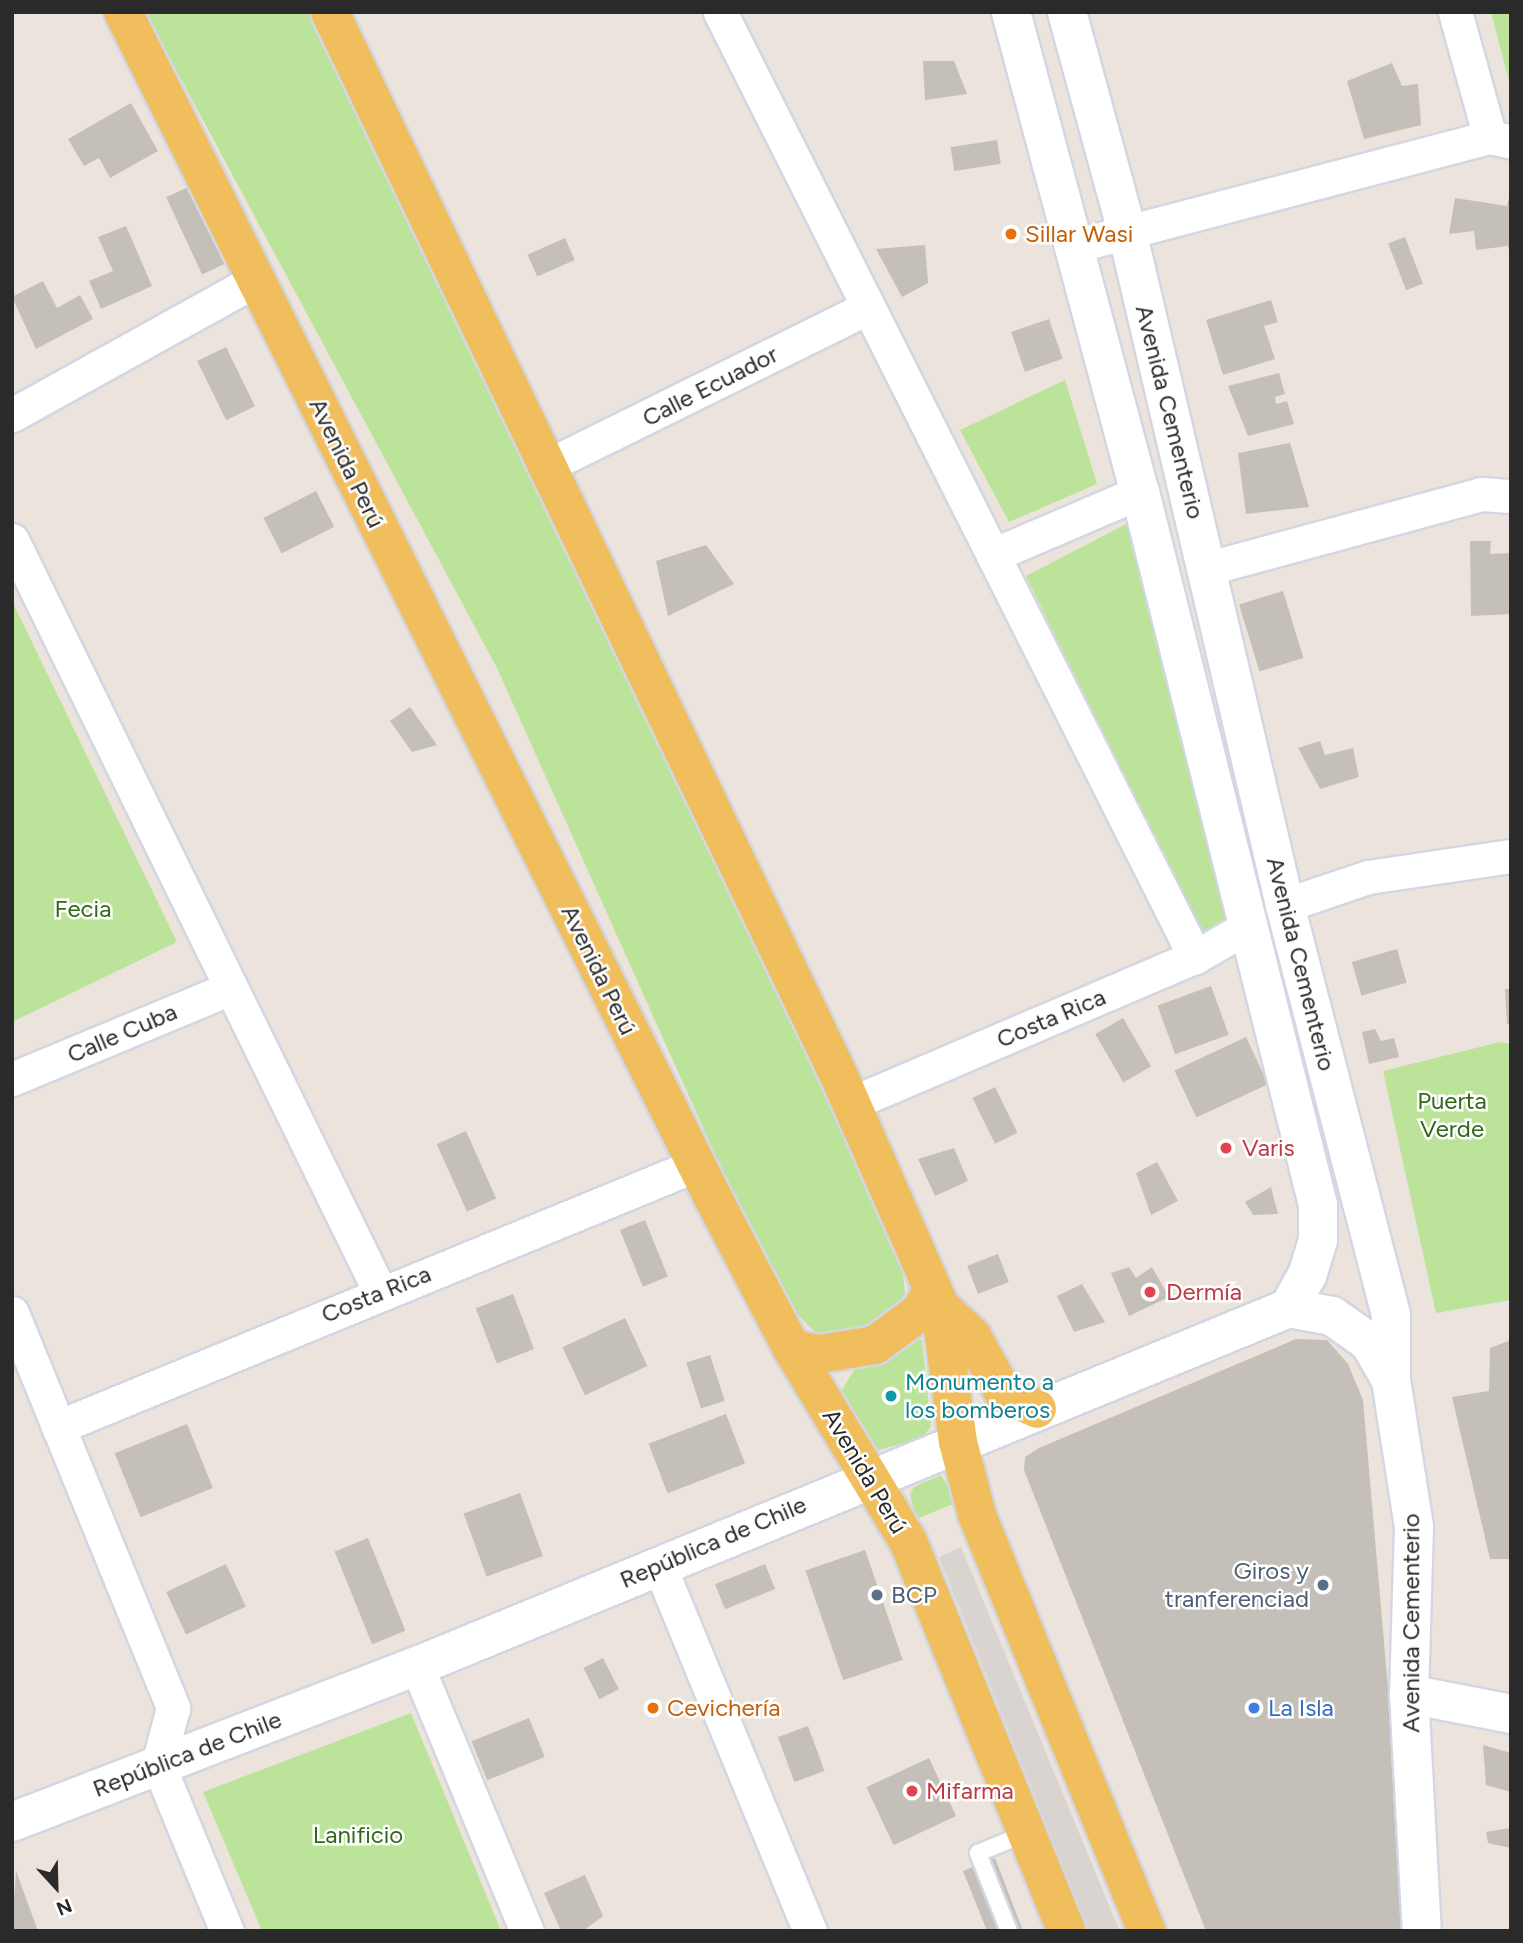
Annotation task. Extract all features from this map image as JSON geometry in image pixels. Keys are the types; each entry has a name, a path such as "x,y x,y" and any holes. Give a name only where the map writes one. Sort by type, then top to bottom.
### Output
{"main road":[{"name":"Avenida Perú","path":"123,12 696,1165 792,1349 872,1475 908,1541 1066,1931"},
{"path":"330,12 551,464 852,1103 936,1298 958,1442 977,1515 1147,1931"},
{"name":"Avenida Cementerio","path":"1011,12 1140,492 1318,1205 1318,1240 1307,1275 1289,1308"},
{"name":"Avenida Cementerio","path":"1067,12 1127,231 1209,568 1285,905 1391,1316 1391,1380 1414,1527 1409,1694 1422,1931"},
{"path":"792,1349 820,1354 875,1345 936,1298"},
{"path":"936,1298 972,1336 1004,1394 1037,1409"},
{"path":"1289,1308 1332,1316 1368,1342 1391,1380"},
{"name":"República de Chile","path":"12,1822 417,1666 872,1475 1289,1308"},
{"path":"1409,1694 1511,1714"}],"street":[{"path":"720,12 1195,957"},
{"path":"1074,246 1500,139 1455,12"},
{"path":"12,415 256,280"},
{"name":"Calle Ecuador","path":"551,464 868,307"},
{"path":"993,555 1140,492"},
{"path":"1209,568 1481,494 1511,496"},
{"path":"12,540 380,1292"},
{"path":"1285,905 1368,877 1511,856"},
{"name":"Costa Rica","path":"852,1103 1195,957 1247,927"},
{"name":"Calle Cuba","path":"12,1079 231,988"},
{"name":"Costa Rica","path":"58,1427 380,1292 696,1165"},
{"path":"12,1313 173,1707 158,1764 227,1931"},
{"path":"659,1565 810,1931"},
{"path":"417,1666 527,1931"}],"lane":[{"path":"1009,1931 978,1853 1027,1833"}],"green space":[{"path":"145,12 313,12 524,448 900,1250 905,1293 890,1323 823,1340 791,1308 749,1230 497,668"},
{"path":"1491,12 1511,12 1511,89"},
{"path":"1065,380 1097,484 1009,522 960,430"},
{"path":"1128,523 1235,920 1201,932 1026,576"},
{"name":"Fecia","path":"12,601 177,942 12,1022"},
{"name":"Puerta Verde","path":"1500,1042 1511,1044 1511,1300 1436,1313 1383,1071"},
{"path":"912,1337 922,1340 931,1426 922,1438 875,1451 843,1405 842,1390 854,1370 875,1364"},
{"path":"941,1475 958,1502 916,1519 910,1494 914,1487"},
{"name":"Lanificio","path":"411,1713 501,1931 262,1931 203,1792"}],"shaded area":[{"path":"961,1547 1120,1931 1089,1931 939,1557"}],"building":[{"path":"923,61 954,61 967,94 925,100"},
{"path":"1392,63 1402,86 1418,84 1421,125 1364,139 1347,81"},
{"path":"131,103 158,151 110,178 99,158 84,166 68,139"},
{"path":"997,140 1001,164 954,171 951,147"},
{"path":"197,183 233,260 202,274 166,197"},
{"path":"1511,189 1511,257 1508,246 1476,250 1474,231 1449,234 1455,198 1507,206"},
{"path":"126,226 152,286 101,309 89,281 113,271 98,237"},
{"path":"1405,237 1423,284 1406,290 1388,243"},
{"path":"565,238 575,260 537,277 528,255"},
{"path":"925,245 928,283 902,297 876,249"},
{"path":"43,281 57,308 80,295 93,319 36,349 12,297"},
{"path":"1271,300 1278,322 1264,326 1275,359 1223,375 1206,320"},
{"path":"1049,319 1063,359 1025,372 1011,332"},
{"path":"226,347 255,406 226,420 197,361"},
{"path":"1279,373 1285,394 1275,397 1276,404 1287,401 1294,424 1248,436 1228,386"},
{"path":"1290,443 1309,507 1246,514 1238,453"},
{"path":"316,491 334,527 282,553 263,518"},
{"path":"1470,541 1491,541 1490,554 1511,553 1511,614 1471,616"},
{"path":"706,545 734,584 668,616 656,561"},
{"path":"1283,591 1303,658 1259,671 1239,604"},
{"path":"410,707 437,745 412,752 390,721"},
{"path":"1320,741 1325,755 1353,748 1359,777 1320,789 1298,748"},
{"path":"1397,949 1407,983 1361,996 1352,962"},
{"path":"1211,986 1229,1035 1175,1054 1157,1005"},
{"path":"1505,989 1511,989 1511,1024 1507,1024"},
{"path":"1123,1018 1151,1066 1123,1082 1095,1034"},
{"path":"1375,1029 1381,1041 1394,1038 1399,1057 1369,1064 1362,1032"},
{"path":"1246,1037 1268,1084 1196,1118 1174,1070"},
{"path":"995,1087 1017,1133 995,1144 973,1098"},
{"path":"466,1131 496,1199 467,1212 437,1144"},
{"path":"954,1148 968,1181 935,1196 918,1159"},
{"path":"1157,1162 1178,1201 1151,1215 1136,1173"},
{"path":"1271,1187 1278,1214 1253,1215 1245,1202"},
{"path":"645,1220 668,1277 643,1287 620,1230"},
{"path":"998,1254 1009,1282 978,1294 967,1266"},
{"path":"1129,1267 1136,1278 1152,1267 1169,1297 1129,1316 1111,1273"},
{"path":"1082,1284 1105,1322 1074,1332 1057,1296"},
{"path":"513,1294 534,1349 497,1363 476,1308"},
{"path":"625,1318 647,1366 585,1395 562,1347"},
{"name":"La Isla","path":"1296,1339 1327,1340 1348,1364 1363,1400 1409,1931 1206,1931 1024,1470 1025,1457 1039,1448"},
{"path":"1511,1340 1511,1559 1490,1559 1452,1397 1489,1391 1490,1348"},
{"path":"710,1355 725,1401 701,1408 686,1363"},
{"path":"726,1414 745,1463 668,1493 649,1444"},
{"path":"187,1424 213,1488 141,1517 115,1453"},
{"path":"520,1493 543,1556 487,1576 464,1514"},
{"path":"368,1538 405,1631 372,1644 335,1551"},
{"path":"865,1550 903,1660 843,1680 805,1571"},
{"path":"226,1564 246,1607 186,1634 166,1592"},
{"path":"765,1564 775,1589 725,1609 715,1584"},
{"path":"603,1658 619,1689 599,1699 583,1668"},
{"path":"529,1718 545,1757 487,1780 472,1741"},
{"path":"808,1726 824,1771 794,1782 778,1737"},
{"path":"1483,1745 1511,1753 1511,1792 1486,1785"},
{"path":"929,1758 956,1816 894,1845 866,1787"},
{"path":"1509,1828 1511,1848 1488,1843 1486,1832"},
{"path":"995,1858 1023,1931 987,1931 963,1871"},
{"path":"16,1871 38,1931 12,1931"},
{"path":"585,1875 603,1916 583,1931 561,1931 544,1893"}],"place":[{"name":"Sillar Wasi","path":"1011,234"},
{"name":"Varis","path":"1226,1148"},
{"name":"Dermía","path":"1150,1292"},
{"name":"Monumento a los bomberos","path":"891,1396"},
{"name":"Giros y tranferenciad","path":"1323,1585"},
{"name":"BCP","path":"877,1595"},
{"name":"Cevichería","path":"653,1708"},
{"name":"La Isla","path":"1254,1708"},
{"name":"Mifarma","path":"912,1791"}]}
